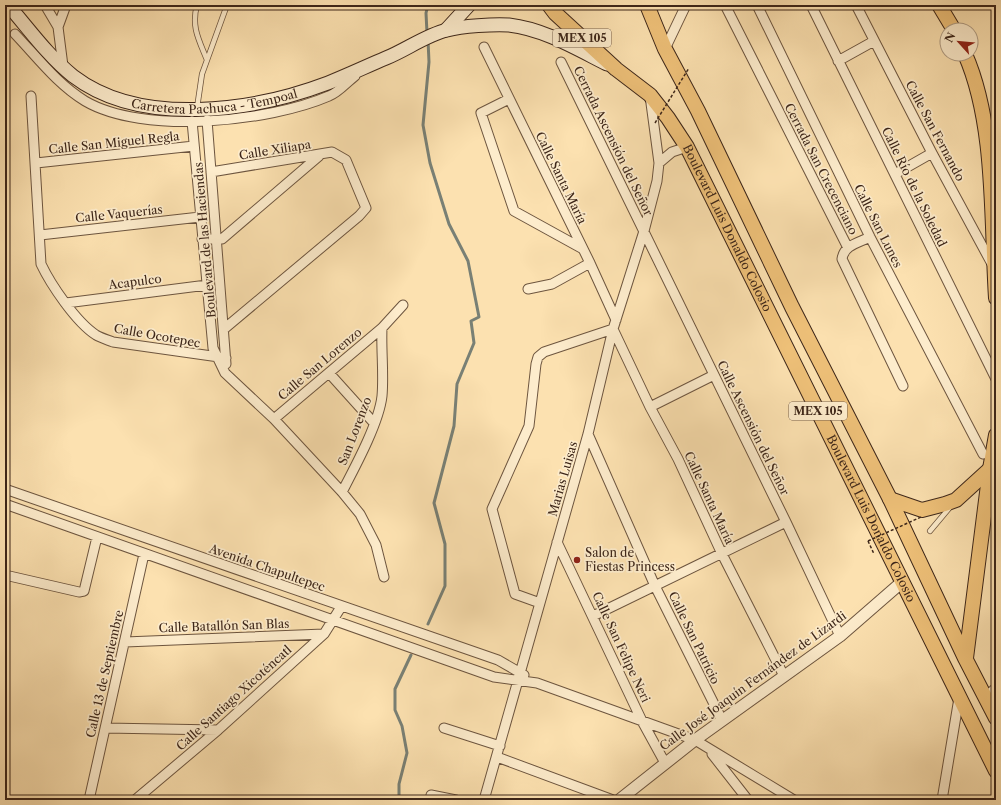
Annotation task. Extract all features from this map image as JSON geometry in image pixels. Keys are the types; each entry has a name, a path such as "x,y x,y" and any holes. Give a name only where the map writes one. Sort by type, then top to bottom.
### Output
{"main road":[{"name":"Carretera Pachuca - Tempoal","path":"8,5 37,39 63,66 83,82 109,96 128,103 194,115 297,93 329,82 389,57 442,32 509,25 536,31 616,69"},
{"name":"Carretera Pachuca - Tempoal","path":"442,32 469,5"},
{"name":"MEX 105","path":"549,5 555,13 616,69"},
{"name":"Boulevard Luis Donaldo Colosio","path":"647,5 665,49 698,111 792,307 890,499 966,658 991,694 996,718"},
{"path":"939,5 949,22"},
{"path":"967,62 982,106 988,147 996,298"},
{"name":"Boulevard Luis Donaldo Colosio","path":"616,69 650,95 668,118 687,147 996,771"},
{"path":"966,658 991,491 990,469 996,442"},
{"path":"890,499 922,510 956,500 990,469"}],"street":[{"path":"45,5 58,27 63,66"},
{"path":"58,27 66,5"},
{"path":"665,49 686,5"},
{"name":"Cerrada San Crecenciano","path":"725,5 848,248 843,252 842,259 903,386"},
{"name":"Calle San Lunes","path":"757,5 870,237 983,454"},
{"name":"Calle Río de la Soledad","path":"811,5 996,379"},
{"name":"Calle San Fernando","path":"856,5 932,153 994,267"},
{"path":"15,34 51,73 70,91 86,102 109,111 146,120 194,115 207,120 237,118 290,109 330,96 371,64"},
{"path":"838,61 874,41"},
{"name":"Calle Santa María","path":"484,47 584,249 616,320"},
{"name":"Cerrada Ascensión del Señor","path":"562,62 644,231"},
{"name":"Marias Luisas","path":"484,800 588,434 613,329 644,231 659,163 650,95"},
{"name":"Calle Ocotepec","path":"31,96 41,264 49,281 83,325 97,336 113,342 226,358"},
{"path":"509,99 481,113 514,211 584,249"},
{"name":"Boulevard de las Haciendas","path":"194,115 194,146 200,217 213,348 216,357"},
{"name":"Boulevard de las Haciendas","path":"207,120 226,358"},
{"name":"Calle San Miguel Regla","path":"36,163 194,146"},
{"path":"659,163 672,152 687,147"},
{"name":"Calle Xiliapa","path":"211,172 332,152 346,160 366,208 359,216 224,330"},
{"path":"894,174 932,153"},
{"path":"202,239 222,239 320,155"},
{"name":"Calle Vaquerías","path":"40,235 200,217"},
{"name":"Calle Ascensión del Señor","path":"644,231 840,636"},
{"path":"848,248 870,237"},
{"path":"528,289 552,284 590,263"},
{"name":"Acapulco","path":"66,303 207,285"},
{"name":"Calle San Lorenzo","path":"274,419 382,328 403,305"},
{"name":"San Lorenzo","path":"342,492 374,423 382,396 382,328"},
{"path":"540,603 514,594 492,509 529,426 538,357 544,352 613,329"},
{"name":"Calle Santa María","path":"613,329 650,407 678,459 722,554 784,676"},
{"path":"216,357 226,373 274,419 342,492 360,514 376,545 384,577"},
{"path":"226,358 226,373"},
{"path":"329,373 374,423"},
{"path":"650,407 714,376"},
{"name":"Calle San Patricio","path":"588,434 655,586 722,720"},
{"name":"Avenida Chapultepec","path":"5,489 341,607 498,660 518,676 695,740 794,800"},
{"path":"5,504 494,677 518,676"},
{"path":"593,616 786,522"},
{"path":"5,575 79,592 84,591 97,537"},
{"name":"Calle San Felipe Neri","path":"557,542 642,721 665,762"},
{"name":"Calle 13 de Septiembre","path":"89,800 144,554"},
{"name":"Calle José Joaquín Fernández de Lizardi","path":"619,800 665,762 840,636 902,582"},
{"name":"Calle Santiago Xicoténcatl","path":"135,800 218,730 324,634 341,607"},
{"name":"Calle Batallón San Blas","path":"124,642 324,634"},
{"path":"942,800 959,698"},
{"path":"105,728 218,730"},
{"path":"444,728 500,746"},
{"path":"710,750 745,799"},
{"path":"497,757 613,800"},
{"path":"431,795 456,800"}],"lane":[{"path":"198,5 194,18 194,28 207,60"},
{"path":"194,115 202,74 227,5"},
{"path":"930,531 956,500"}],"path":[{"path":"655,123 689,68"},
{"path":"877,560 868,542 921,517"}],"waterway":[{"path":"427,33 426,13 428,5"},
{"path":"428,40 429,62 423,125 430,163 449,224 468,261 479,317 471,321 474,343 457,384 454,426 434,503 445,544 445,586 428,624"},
{"path":"399,800 399,784 407,753 402,726 395,710 395,689 411,655"}],"place":[{"name":"Salon de Fiestas Princess","path":"577,560"}]}
